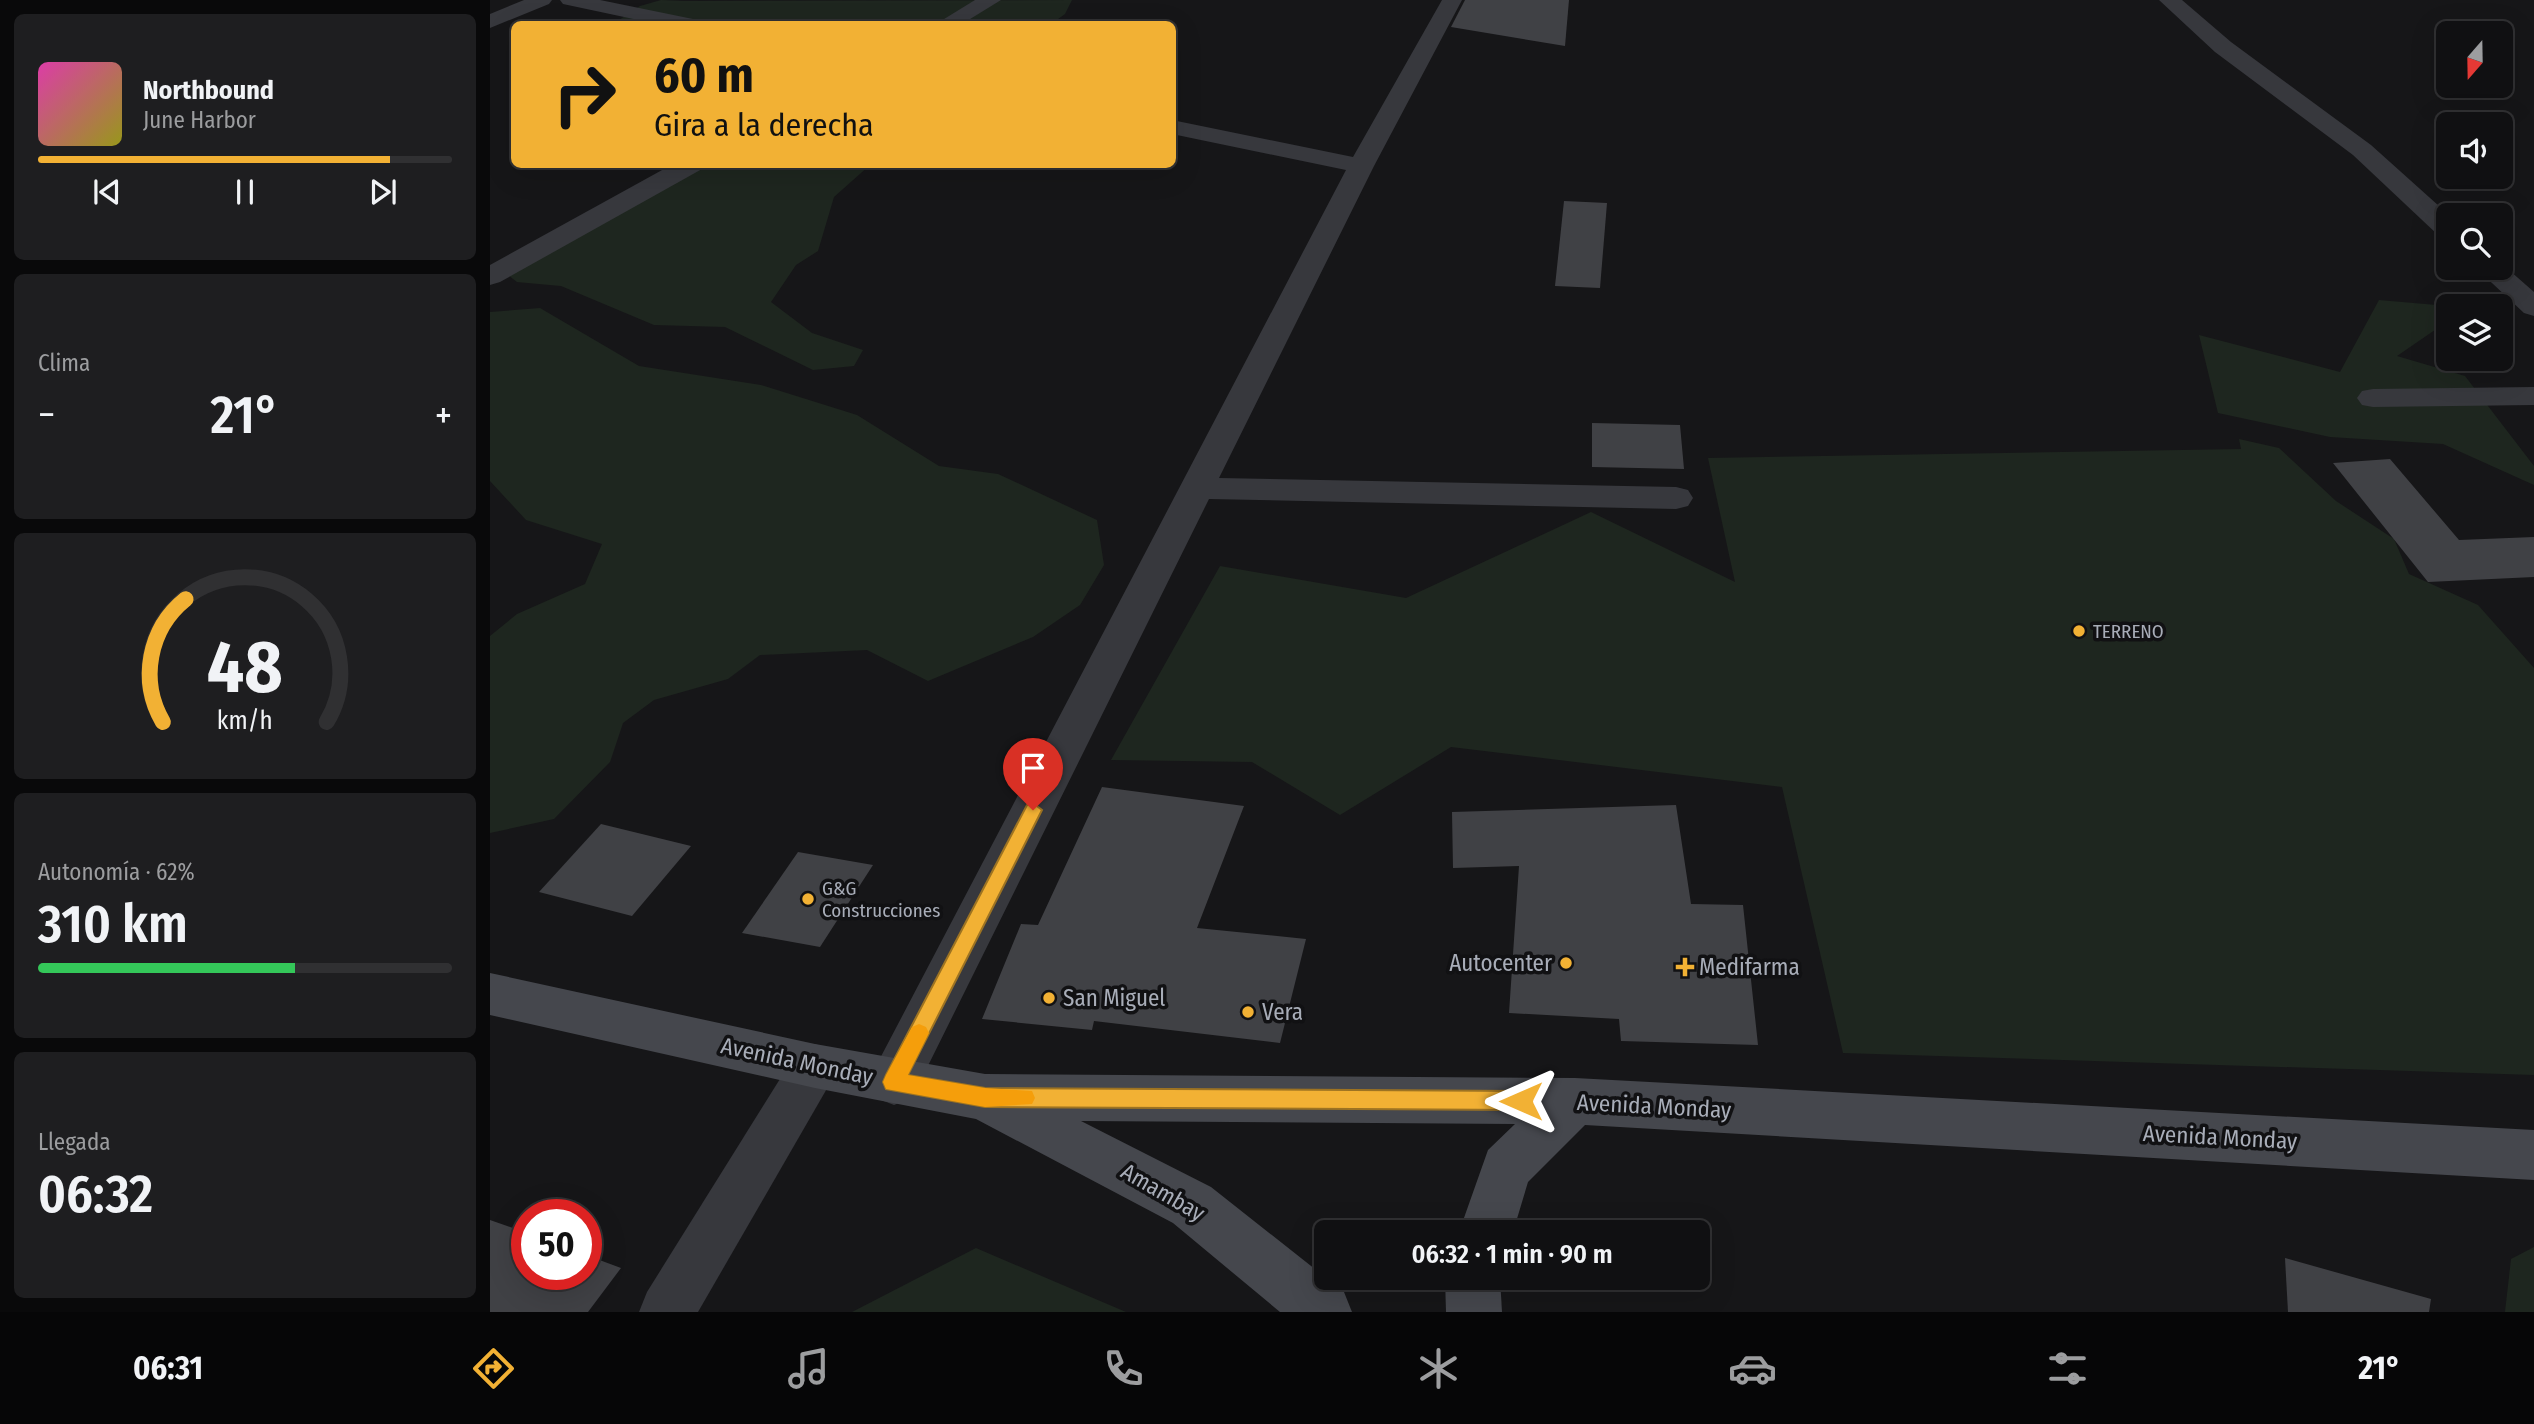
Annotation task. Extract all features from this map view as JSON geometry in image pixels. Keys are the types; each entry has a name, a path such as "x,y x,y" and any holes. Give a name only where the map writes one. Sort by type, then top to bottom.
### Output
{"main road":[{"name":"Avenida Monday","path":"490,994 816,1066 985,1097 1575,1101 2534,1154"},
{"name":"Amambay","path":"985,1097 1192,1205 1324,1312"},
{"path":"1490,1220 1506,1168 1575,1101"},
{"path":"1473,1290 1474,1312"}],"street":[{"path":"490,22 542,0"},
{"path":"570,0 671,21"},
{"path":"952,21 991,0"},
{"path":"894,1082 1361,166 1452,0"},
{"path":"2169,0 2223,47 2362,149 2436,218"},
{"path":"1176,128 1361,166"},
{"path":"490,276 686,168"},
{"path":"2504,280 2534,307"},
{"path":"2373,398 2534,396"},
{"path":"1198,488 1676,498"},
{"path":"667,1312 816,1066"}],"shaded area":[{"path":"661,0 1072,0 1065,14 1055,21 618,21 640,6"},
{"path":"683,168 867,168 834,197 818,251 796,265 771,302 812,333 863,350 854,366 813,370 725,327 654,325 561,286 517,282 508,275"},
{"path":"2379,300 2436,305 2436,329 2397,356 2436,367 2436,371 2465,376 2534,466 2534,485 2443,444 2330,437 2218,413 2199,335 2340,372"},
{"path":"540,308 639,366 761,385 857,415 939,466 998,474 1097,520 1104,565 1080,605 1033,637 928,681 867,650 760,655 728,679 654,700 623,723 610,762 554,819 490,833 490,636 517,614 585,584 602,544 526,520 490,481 490,312"},
{"name":"TERRENO","path":"2239,439 2279,448 2336,501 2394,539 2409,574 2478,605 2534,668 2534,1075 1843,1053 1782,787 1451,747 1340,815 1252,762 1111,760 1220,566 1406,598 1591,512 1735,582 1708,458 2241,449"},
{"path":"2534,1247 2534,1312 2505,1312 2511,1259"},
{"path":"976,1248 1126,1312 852,1312"}],"building":[{"path":"1465,0 1569,0 1565,46 1451,27"},
{"path":"1564,201 1607,203 1600,288 1555,286"},
{"path":"1592,423 1680,425 1684,469 1592,467"},
{"path":"2390,459 2459,540 2534,537 2534,577 2428,582 2333,463"},
{"path":"1102,787 1244,806 1197,928 1306,939 1280,1043 1094,1021 1092,1030 982,1019 1021,924 1038,925"},
{"path":"1676,805 1691,904 1743,905 1758,1045 1621,1041 1619,1019 1509,1013 1519,866 1453,868 1452,812"},
{"path":"601,824 691,846 632,916 539,892"},
{"name":"G&G Construcciones","path":"798,852 873,865 820,947 742,933"},
{"path":"490,1220 511,1227 511,1290 602,1290 602,1261 621,1268 588,1312 490,1312"},
{"path":"2285,1258 2431,1299 2429,1312 2288,1312"}],"slow traffic":[{"path":"919,1033 894,1082 985,1097 1025,1098"}],"place":[{"name":"TERRENO","path":"2079,631"},
{"name":"G&G Construcciones","path":"808,899"},
{"name":"Autocenter","path":"1566,963"},
{"name":"Medifarma","path":"1685,967"},
{"name":"San Miguel","path":"1049,998"},
{"name":"Vera","path":"1248,1012"}],"route":[{"path":"1033,810 894,1082 985,1097 1521,1101"}]}
